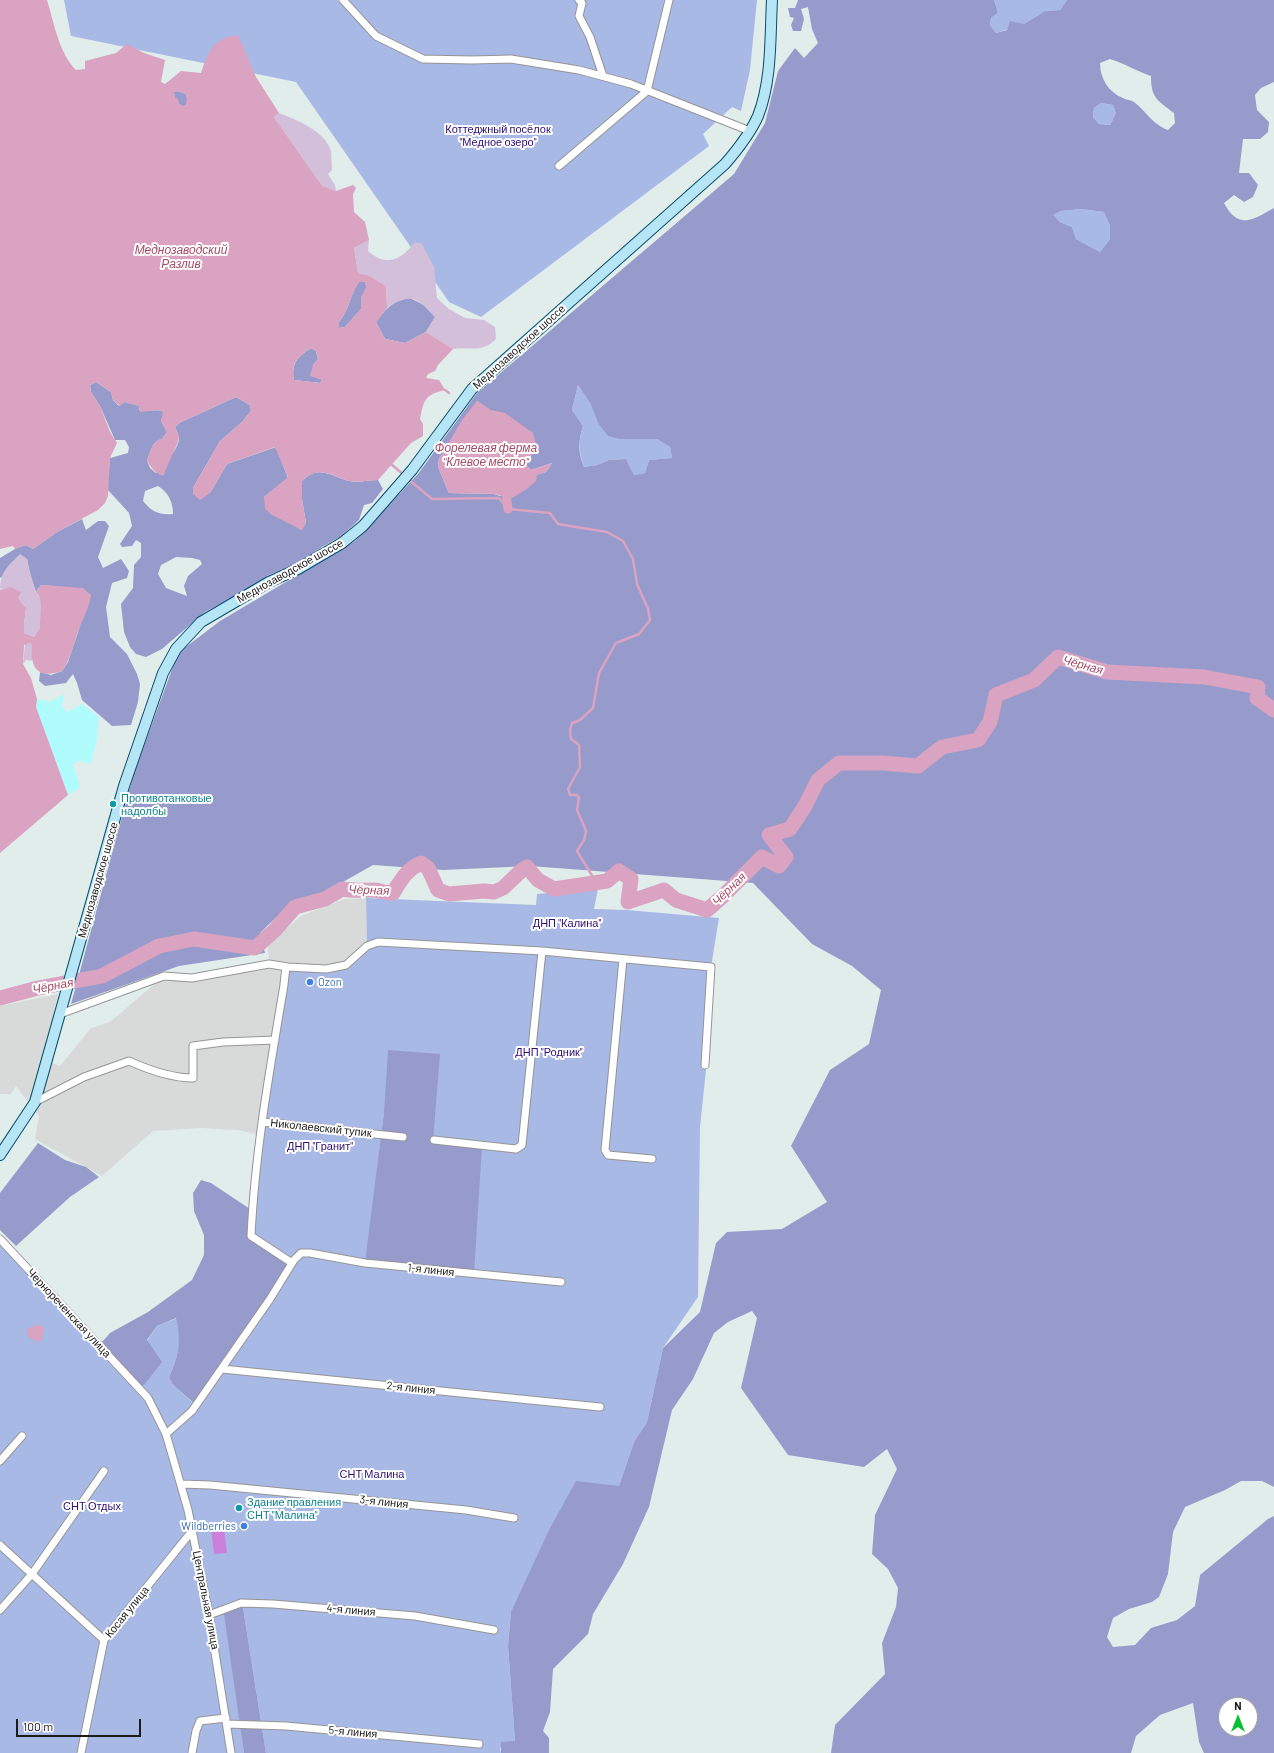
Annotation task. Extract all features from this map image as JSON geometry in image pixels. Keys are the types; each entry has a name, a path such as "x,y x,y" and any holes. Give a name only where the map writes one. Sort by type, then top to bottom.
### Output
{"main road":[{"name":"Меднозаводское шоссе","path":"0,1155 35,1102 124,786 163,673 176,649 201,622 269,582 298,569 342,543 363,526 412,470 472,389 724,164 739,148 758,115 764,94 772,0"}],"street":[{"path":"343,0 376,36 423,59 511,59 579,70 631,84 750,131"},
{"path":"559,166 647,91 669,0"},
{"path":"581,1 579,16 590,37 603,76"},
{"path":"61,1013 164,976 192,978 269,964 286,967 326,969 346,965 367,946 378,942 542,951 711,967 705,1064"},
{"path":"434,1140 516,1149 522,1144 542,951"},
{"path":"623,959 605,1150 608,1155 652,1159"},
{"path":"166,1434 192,1411 222,1369 292,1263 252,1236 253,1207 262,1122 286,967"},
{"path":"35,1102 84,1077 129,1061 148,1069 183,1078 193,1078 193,1046 223,1042 275,1040"},
{"name":"Николаевский тупик","path":"262,1122 403,1137"},
{"name":"Чернореченская улица","path":"0,1239 137,1387"},
{"name":"1-я линия","path":"292,1263 301,1253 310,1253 371,1263 561,1282"},
{"name":"2-я линия","path":"222,1369 600,1407"},
{"name":"Центральная улица","path":"137,1387 148,1398 166,1434 181,1484 210,1615 231,1753"},
{"path":"0,1461 22,1436"},
{"path":"0,1610 32,1574 104,1471"},
{"name":"3-я линия","path":"181,1484 210,1484 442,1507 514,1518"},
{"name":"Косая улица","path":"81,1753 104,1640 192,1531"},
{"path":"0,1545 104,1640"},
{"name":"4-я линия","path":"210,1615 241,1603 268,1604 400,1615 457,1622 494,1630"},
{"name":"5-я линия","path":"192,1753 196,1731 200,1721 227,1721 479,1744"}],"shaded area":[{"path":"798,0 994,0 998,13 991,18 990,25 996,33 1007,30 1010,21 1024,24 1045,11 1060,10 1067,0 1274,0 1274,82 1261,88 1255,95 1257,110 1269,122 1268,132 1260,139 1243,139 1239,173 1249,173 1258,185 1253,197 1244,202 1234,195 1224,203 1229,211 1240,220 1253,219 1274,208 1274,1487 1262,1481 1241,1481 1225,1490 1185,1507 1173,1532 1168,1574 1159,1597 1152,1602 1129,1609 1113,1618 1107,1637 1113,1647 1135,1645 1151,1628 1177,1620 1195,1606 1200,1575 1268,1519 1274,1516 1274,1753 1204,1753 1199,1742 1193,1703 1160,1715 1136,1736 1131,1753 831,1753 835,1725 885,1674 882,1643 896,1607 898,1588 888,1569 872,1554 875,1515 897,1469 887,1449 864,1467 788,1455 741,1388 757,1318 752,1311 728,1322 714,1333 693,1379 672,1410 649,1507 623,1564 593,1614 588,1634 553,1669 550,1712 543,1731 549,1738 549,1753 501,1753 501,1742 515,1741 508,1646 511,1612 549,1530 576,1481 619,1486 634,1442 647,1422 663,1348 700,1312 716,1243 727,1232 782,1229 827,1202 791,1146 830,1070 869,1044 881,990 852,966 812,944 753,883 530,866 443,870 373,865 327,891 291,903 260,933 265,953 179,966 71,1004 134,773 178,653 220,621 355,541 418,474 477,393 734,174 765,123 778,71 795,48 804,58 818,43 812,29 808,7 801,9 804,19 801,31 793,31 791,25 794,18 790,17 788,8 795,8","holes":["1110,59 1151,76 1152,89 1156,98 1174,113 1175,123 1168,130 1153,121 1134,102 1124,99 1109,88 1101,74 1100,63","1101,103 1113,105 1116,113 1110,125 1099,124 1093,117 1094,108","1081,209 1104,212 1110,226 1110,239 1100,252 1076,239 1072,227 1060,222 1053,215 1061,211","578,385 590,403 598,423 608,436 620,439 657,439 670,447 672,458 649,460 645,473 634,475 626,459 609,460 597,465 584,467 579,447 583,426 572,410","477,401 537,448 524,463 531,470 552,463 546,472 536,475 500,496 494,494 449,493 438,467 439,459"]},
{"path":"177,91 186,94 187,104 183,107 175,97 174,92"},
{"path":"279,113 310,127 328,144 331,151 332,170 328,174 335,185 336,191 323,186 318,180 274,117"},
{"path":"369,240 368,251 375,256 388,260 399,257 405,253 415,242 422,244 434,267 437,298 449,309 465,318 484,320 495,327 496,339 491,344 480,348 453,349 426,332 435,317 424,305 413,299 408,299 395,303 387,308 386,286 370,276 358,273 354,248"},
{"path":"359,282 365,282 367,287 361,298 361,309 345,327 339,328 339,322 345,313 353,292"},
{"path":"410,298 424,305 435,317 426,332 405,343 385,339 376,322 394,303"},
{"path":"311,348 316,351 318,359 313,365 322,380 320,383 294,380 293,370 296,361"},
{"path":"96,382 111,392 113,400 119,406 124,402 140,406 139,410 158,410 164,412 161,421 167,432 162,439 158,440 154,444 147,460 150,468 156,473 170,457 178,444 179,439 175,427 179,423 236,397 250,405 251,411 242,422 220,441 193,488 210,493 227,464 276,447 288,478 264,497 301,530 306,523 302,499 302,481 314,473 319,472 330,474 352,482 378,480 383,489 372,503 364,505 359,520 340,537 322,547 303,561 269,575 246,590 205,612 162,649 146,657 136,654 130,647 124,632 121,604 133,588 134,565 141,557 141,543 136,540 132,546 122,547 120,544 132,526 129,513 107,489 110,458 128,453 129,447 125,440 115,440 100,406 91,392 90,385","holes":["158,486 165,491 169,498 172,505 173,514 156,512 143,501 145,491","176,557 200,560 202,564 188,576 184,586 187,596 166,588 158,574 161,565"]},
{"path":"82,519 86,530 98,521 105,521 109,526 98,557 103,568 121,559 129,571 127,578 112,583 106,607 110,637 127,654 137,674 140,684 138,702 131,725 112,726 82,700 73,674 66,683 45,686 39,681 40,672 51,675 62,671 68,662 80,626 63,587 41,585 36,592 30,575 27,559 0,578 0,558 15,549 26,545 33,549 57,532"},
{"path":"20,554 27,559 35,589 42,604 40,628 34,637 24,633 26,608 24,605 12,594 1,588 0,590 1,578 3,574 8,566"},
{"path":"30,643 32,645 32,661 26,660 23,664 25,644"},
{"path":"366,898 367,946 260,1135 238,1130 201,1128 153,1131 102,1176 35,1139 39,1116 16,1086 11,1094 0,1094 0,1006 58,994 52,1020 58,1022 47,1061 60,1066 91,1028 110,1022 164,976 192,978 269,964 268,944 301,916 345,899"},
{"path":"388,1050 440,1054 433,1140 482,1146 474,1273 365,1262 384,1112"},
{"path":"38,1143 65,1160 86,1167 99,1177 70,1197 16,1246 0,1230 0,1193"},
{"path":"201,1180 211,1183 253,1211 252,1236 292,1263 196,1405 173,1385 169,1378 175,1363 179,1342 176,1318 157,1326 147,1340 162,1362 144,1385 137,1387 98,1344 110,1333 148,1312 192,1280 204,1255 204,1235 194,1211 193,1193"},
{"path":"211,1528 224,1528 227,1553 214,1554"},
{"path":"243,1608 266,1753 244,1753 224,1614"}],"green space":[{"name":"Коттеджный посёлок \"Медное озеро\"","path":"64,0 757,0 750,70 741,111 732,107 703,134 709,146 481,317 449,302 296,82 71,36"},
{"path":"994,0 1067,0 1060,10 1045,11 1024,24 996,33 990,25 991,18 998,13"},
{"path":"1101,103 1113,105 1116,113 1110,125 1099,124 1093,117 1094,108"},
{"path":"1081,209 1104,212 1110,226 1110,239 1100,252 1076,239 1072,227 1060,222 1052,215 1061,211"},
{"path":"578,385 590,403 598,423 620,439 657,439 670,447 672,458 649,460 645,473 634,475 626,459 609,460 597,465 584,467 580,447 580,437 583,426 572,410"},
{"path":"598,889 594,909 627,910 719,918 711,967 706,1070 700,1127 698,1297 663,1348 647,1422 634,1442 619,1486 511,1612 508,1646 515,1741 500,1748 501,1753 266,1753 243,1608 240,1608 239,1713 244,1753 0,1753 0,1238 137,1387 147,1341 157,1326 177,1318 179,1342 175,1363 169,1378 173,1385 193,1403 251,1236 253,1211 287,966 346,965 367,946 366,898 536,905 537,894","holes":["384,1112 433,1140 366,1262"]}],"sand":[{"path":"64,694 62,707 67,712 82,704 99,717 97,740 91,764 79,761 73,764 80,787 68,795 36,707 37,699 50,702"}],"water":[{"name":"Меднозаводский Разлив","path":"0,0 47,0 61,46 70,63 76,70 85,69 85,61 116,53 127,44 144,53 165,60 161,82 165,84 181,71 201,73 206,59 213,47 223,39 238,35 256,77 279,113 274,117 318,180 323,186 336,191 353,185 356,188 353,194 354,212 365,222 369,240 354,248 358,273 370,276 386,286 387,308 376,322 385,339 405,343 426,332 453,349 438,365 435,371 428,374 426,378 439,380 445,390 433,394 426,399 420,419 423,424 423,436 411,443 378,480 352,482 331,474 319,472 308,476 302,481 302,499 306,523 302,530 272,515 265,509 264,497 288,477 275,447 227,464 210,493 200,500 193,494 193,488 220,441 242,422 251,411 250,405 236,397 179,423 175,427 179,437 178,442 163,476 154,470 147,460 154,444 158,440 162,439 167,432 161,421 163,412 158,410 140,412 139,406 124,402 120,406 113,400 111,392 96,382 90,385 91,392 100,406 110,432 117,443 110,458 108,496 105,503 98,510 57,532 33,549 26,545 15,549 13,546 0,549","holes":["177,91 186,94 187,98 184,106 179,104 178,99 174,96 174,92","359,282 365,282 366,287 361,298 361,309 345,327 339,328 339,322 345,313","311,348 316,351 318,359 313,365 310,376 322,380 320,383 294,380 294,365 306,351"]},
{"name":"Форелевая ферма \"Клевое место\"","path":"477,401 491,410 505,413 533,433 537,448 524,463 531,470 552,463 546,472 537,475 536,481 527,489 512,498 494,494 449,493 438,467 439,459 462,420"},
{"path":"41,585 83,588 91,595 89,605 71,653 62,671 47,674 41,673 34,666 32,660 32,645 30,643 24,645 23,664 31,678 37,699 36,707 68,795 0,853 0,590 10,587 21,592 18,598 26,608 24,633 34,637 40,628 41,604 39,596 36,592"},
{"path":"37,1325 42,1326 44,1330 42,1339 38,1342 28,1337 27,1329"}],"waterway":[{"path":"445,390 449,393"},
{"path":"391,464 405,476"},
{"path":"408,479 432,499 499,498 508,509 550,513 558,524 607,532 623,541 633,559 637,584 648,609 650,620 639,634 616,643 599,673 593,708 580,720 572,723 570,730 571,739 579,745 580,767 568,789 570,795 577,795 579,798 577,810 586,831 584,840 577,851 596,882"},
{"path":"505,485 508,509"},
{"name":"Чёрная","path":"0,998 38,988 102,976 159,946 194,939 255,948 275,930 295,907 325,899 342,889 374,890 393,893 408,872 416,865 421,863 428,868 438,890 449,894 484,891 494,892 503,888 527,867 538,880 554,889 607,881 619,871 631,879 628,902 664,890 676,900 707,910 762,857 779,866 786,857 769,835 790,829 805,806 818,780 839,763 883,763 918,766 942,747 978,740 990,722 996,695 1034,680 1058,657 1107,672 1204,677 1258,687 1257,698 1274,710"}],"place":[{"name":"Противотанковые надолбы","path":"113,804"},
{"name":"Ozon","path":"310,982"},
{"name":"Здание правления СНТ \"Малина\"","path":"239,1508"},
{"name":"Wildberries","path":"244,1526"}],"park label":[{"name":"ДНП \"Калина\"","path":"567,923"},
{"name":"ДНП \"Родник\"","path":"549,1052"},
{"name":"ДНП \"Гранит\"","path":"320,1146"},
{"name":"СНТ Малина","path":"372,1474"},
{"name":"СНТ Отдых","path":"92,1506"}]}
